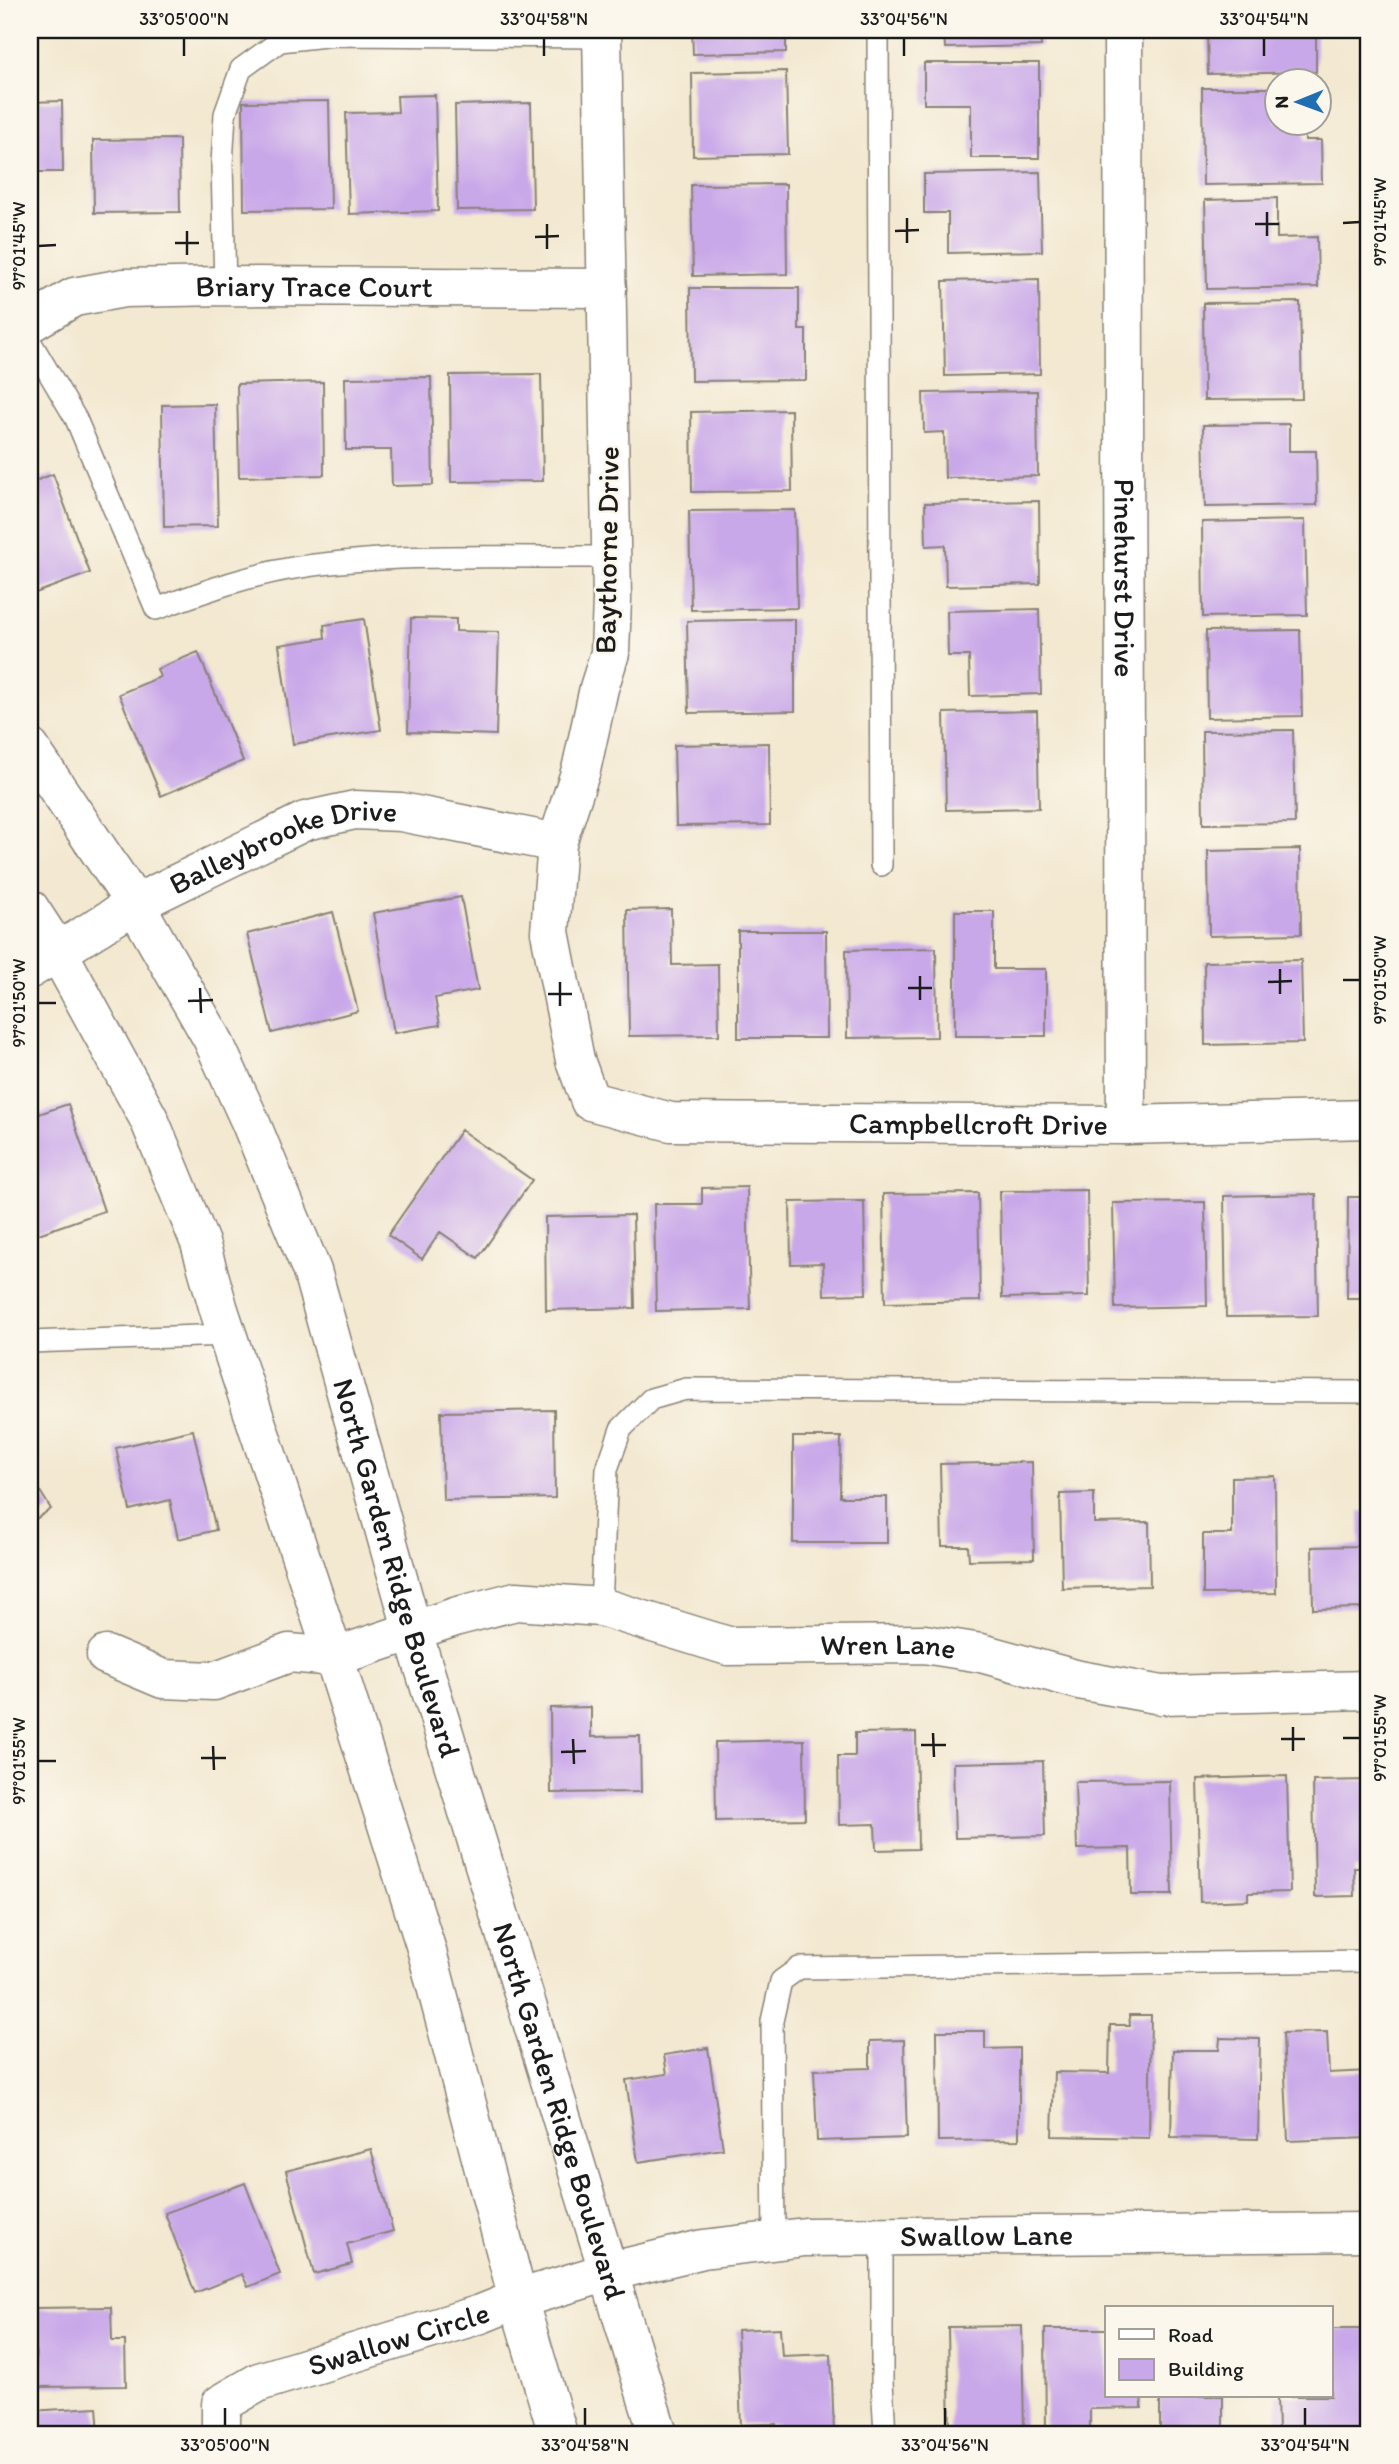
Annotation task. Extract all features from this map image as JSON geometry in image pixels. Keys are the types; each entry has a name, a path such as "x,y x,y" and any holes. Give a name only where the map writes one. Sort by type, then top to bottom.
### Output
{"street":[{"name":"Pinehurst Drive","path":"1123,30 1126,1125"},
{"name":"Baythorne Drive","path":"590,1101 575,1060 550,932 558,843 582,770 599,688 610,653 611,557 602,33"},
{"name":"Briary Trace Court","path":"30,323 74,298 124,288 607,288"},
{"name":"North Garden Ridge Boulevard","path":"30,748 135,904 212,1038 250,1121 312,1271 413,1632 658,2434"},
{"name":"Balleybrooke Drive","path":"44,960 135,904 305,821 355,810 401,812 558,843"},
{"path":"30,909 44,960 149,1119 200,1243 426,1948 518,2300 558,2434"},
{"name":"Campbellcroft Drive","path":"590,1101 671,1122 1126,1125 1369,1119"},
{"name":"Wren Lane","path":"334,1657 458,1616 516,1601 601,1607 728,1646 924,1644 981,1653 1079,1680 1161,1695 1369,1690"},
{"path":"106,1655 163,1679 214,1681 289,1653 334,1657"},
{"name":"Swallow Lane","path":"608,2272 703,2249 805,2237 1369,2232"},
{"name":"Swallow Circle","path":"221,2434 220,2404 259,2382 608,2272"}],"lane":[{"path":"878,30 881,865"},
{"path":"225,286 222,164 225,114 241,69 280,41 335,35 602,33"},
{"path":"30,341 76,419 156,609 222,585 299,567 363,560 425,558 611,557"},
{"path":"30,1342 228,1335"},
{"path":"601,1607 607,1469 621,1429 651,1399 686,1389 1369,1392"},
{"path":"774,2240 772,2021 781,1981 799,1968 1369,1961"},
{"path":"882,2236 882,2382 886,2434"}],"building":[{"path":"692,30 786,30 786,52 693,54"},
{"path":"944,30 1040,30 1041,46 945,48"},
{"path":"1207,30 1316,30 1316,66 1262,66 1262,73 1208,74"},
{"path":"924,63 1039,63 1039,158 971,158 971,104 924,104"},
{"path":"786,71 788,154 693,156 692,73"},
{"path":"1202,88 1262,88 1262,136 1305,136 1305,140 1321,140 1322,183 1203,185"},
{"path":"435,95 438,211 349,214 346,113 398,112 397,96"},
{"path":"62,101 63,172 30,172 30,102"},
{"path":"329,101 331,209 244,210 243,102"},
{"path":"531,103 533,209 457,210 455,105"},
{"path":"179,139 180,212 94,213 93,140"},
{"path":"1040,172 1042,251 948,253 948,213 924,213 924,174"},
{"path":"786,184 787,274 693,276 691,185"},
{"path":"1277,198 1277,238 1317,237 1318,287 1207,289 1205,200"},
{"path":"1039,279 1040,374 945,376 943,281"},
{"path":"690,288 799,288 799,330 806,330 806,380 691,381"},
{"path":"1300,302 1302,399 1204,400 1203,303"},
{"path":"541,374 543,481 451,482 450,375"},
{"path":"431,377 433,485 392,486 391,450 346,450 345,378"},
{"path":"323,382 324,475 239,477 237,384"},
{"path":"1037,391 1038,476 945,478 944,432 924,433 923,393"},
{"path":"215,404 218,526 164,527 162,405"},
{"path":"791,410 792,491 692,492 691,412"},
{"path":"1289,424 1289,451 1316,451 1317,505 1205,507 1203,425"},
{"path":"53,474 90,573 30,595 30,483"},
{"path":"1039,501 1040,584 946,586 945,545 926,546 925,503"},
{"path":"795,510 797,608 691,610 689,511"},
{"path":"1305,520 1307,615 1203,617 1202,522"},
{"path":"1039,609 1041,694 970,696 969,656 948,656 947,611"},
{"path":"411,618 456,619 456,631 499,632 496,735 408,732"},
{"path":"364,619 381,730 293,744 279,645 325,638 324,625"},
{"path":"795,619 795,711 689,713 687,621"},
{"path":"1300,630 1302,716 1207,718 1206,631"},
{"path":"198,652 243,761 161,796 119,694 160,677 157,669"},
{"path":"1037,711 1039,808 946,810 944,713"},
{"path":"1293,730 1295,823 1203,824 1202,731"},
{"path":"769,743 770,825 676,826 674,745"},
{"path":"1300,849 1301,934 1209,936 1208,851"},
{"path":"461,897 478,990 435,998 440,1025 394,1033 373,913"},
{"path":"671,909 672,965 718,964 719,1035 629,1036 627,910"},
{"path":"955,911 994,911 994,969 1046,969 1046,1036 955,1036"},
{"path":"333,912 358,1011 272,1033 247,934"},
{"path":"738,931 826,931 827,1038 738,1038"},
{"path":"936,948 937,1037 847,1038 846,950"},
{"path":"1301,960 1303,1043 1205,1045 1204,962"},
{"path":"68,1104 104,1211 30,1237 30,1117"},
{"path":"461,1130 532,1180 478,1258 440,1232 422,1259 388,1235"},
{"path":"747,1187 750,1309 656,1311 654,1204 702,1204 702,1188"},
{"path":"1087,1190 1089,1296 1002,1298 1000,1191"},
{"path":"978,1193 980,1301 885,1303 883,1194"},
{"path":"1316,1194 1318,1316 1226,1317 1224,1196"},
{"path":"1348,1197 1369,1197 1369,1298 1347,1298"},
{"path":"864,1201 866,1294 824,1295 823,1263 791,1264 790,1202"},
{"path":"1205,1202 1207,1306 1115,1308 1113,1203"},
{"path":"633,1215 635,1308 546,1310 545,1217"},
{"path":"554,1410 555,1498 443,1500 441,1412"},
{"path":"193,1430 216,1530 178,1539 170,1500 130,1510 116,1448"},
{"path":"793,1437 841,1437 840,1497 887,1497 887,1543 793,1543"},
{"path":"1032,1462 1034,1559 969,1560 968,1546 942,1546 940,1464"},
{"path":"30,1475 51,1509 30,1523"},
{"path":"1275,1476 1276,1593 1203,1594 1203,1534 1232,1534 1232,1477"},
{"path":"1094,1493 1094,1523 1149,1522 1150,1586 1062,1588 1060,1494"},
{"path":"1359,1512 1369,1512 1369,1608 1313,1609 1312,1547 1360,1546"},
{"path":"591,1707 591,1737 640,1736 641,1792 551,1793 550,1708"},
{"path":"916,1732 918,1849 876,1850 875,1824 839,1825 838,1756 855,1756 855,1733"},
{"path":"804,1740 805,1819 716,1821 715,1742"},
{"path":"1043,1761 1045,1836 955,1838 953,1763"},
{"path":"1287,1776 1290,1892 1248,1893 1248,1900 1200,1902 1197,1779"},
{"path":"1369,1780 1369,1868 1354,1868 1355,1896 1315,1897 1313,1781"},
{"path":"1170,1781 1172,1895 1131,1895 1130,1848 1077,1849 1075,1782"},
{"path":"1129,2015 1151,2015 1149,2138 1052,2136 1054,2072 1109,2073 1110,2025 1130,2025"},
{"path":"937,2031 985,2031 985,2049 1019,2048 1019,2140 938,2141"},
{"path":"1327,2032 1329,2073 1369,2071 1369,2138 1288,2141 1283,2033"},
{"path":"1220,2038 1260,2039 1258,2139 1171,2137 1173,2050 1219,2050"},
{"path":"904,2040 907,2138 817,2141 814,2070 870,2068 870,2041"},
{"path":"708,2048 723,2149 638,2162 626,2080 667,2074 664,2055"},
{"path":"371,2149 393,2231 347,2244 352,2264 314,2274 286,2171"},
{"path":"245,2183 280,2274 248,2287 242,2274 195,2293 165,2213"},
{"path":"111,2307 112,2341 125,2341 126,2386 36,2387 35,2308"},
{"path":"1022,2326 1024,2434 950,2434 948,2327"},
{"path":"780,2328 782,2356 831,2354 834,2434 777,2434 776,2424 741,2425 737,2330"},
{"path":"1045,2329 1105,2329 1105,2398 1142,2398 1142,2408 1090,2409 1090,2434 1046,2434"},
{"path":"1332,2329 1369,2329 1369,2430 1278,2431 1277,2398 1332,2398"},
{"path":"1160,2398 1223,2398 1223,2434 1160,2434"},
{"path":"97,2407 99,2434 30,2434 30,2411"}]}
